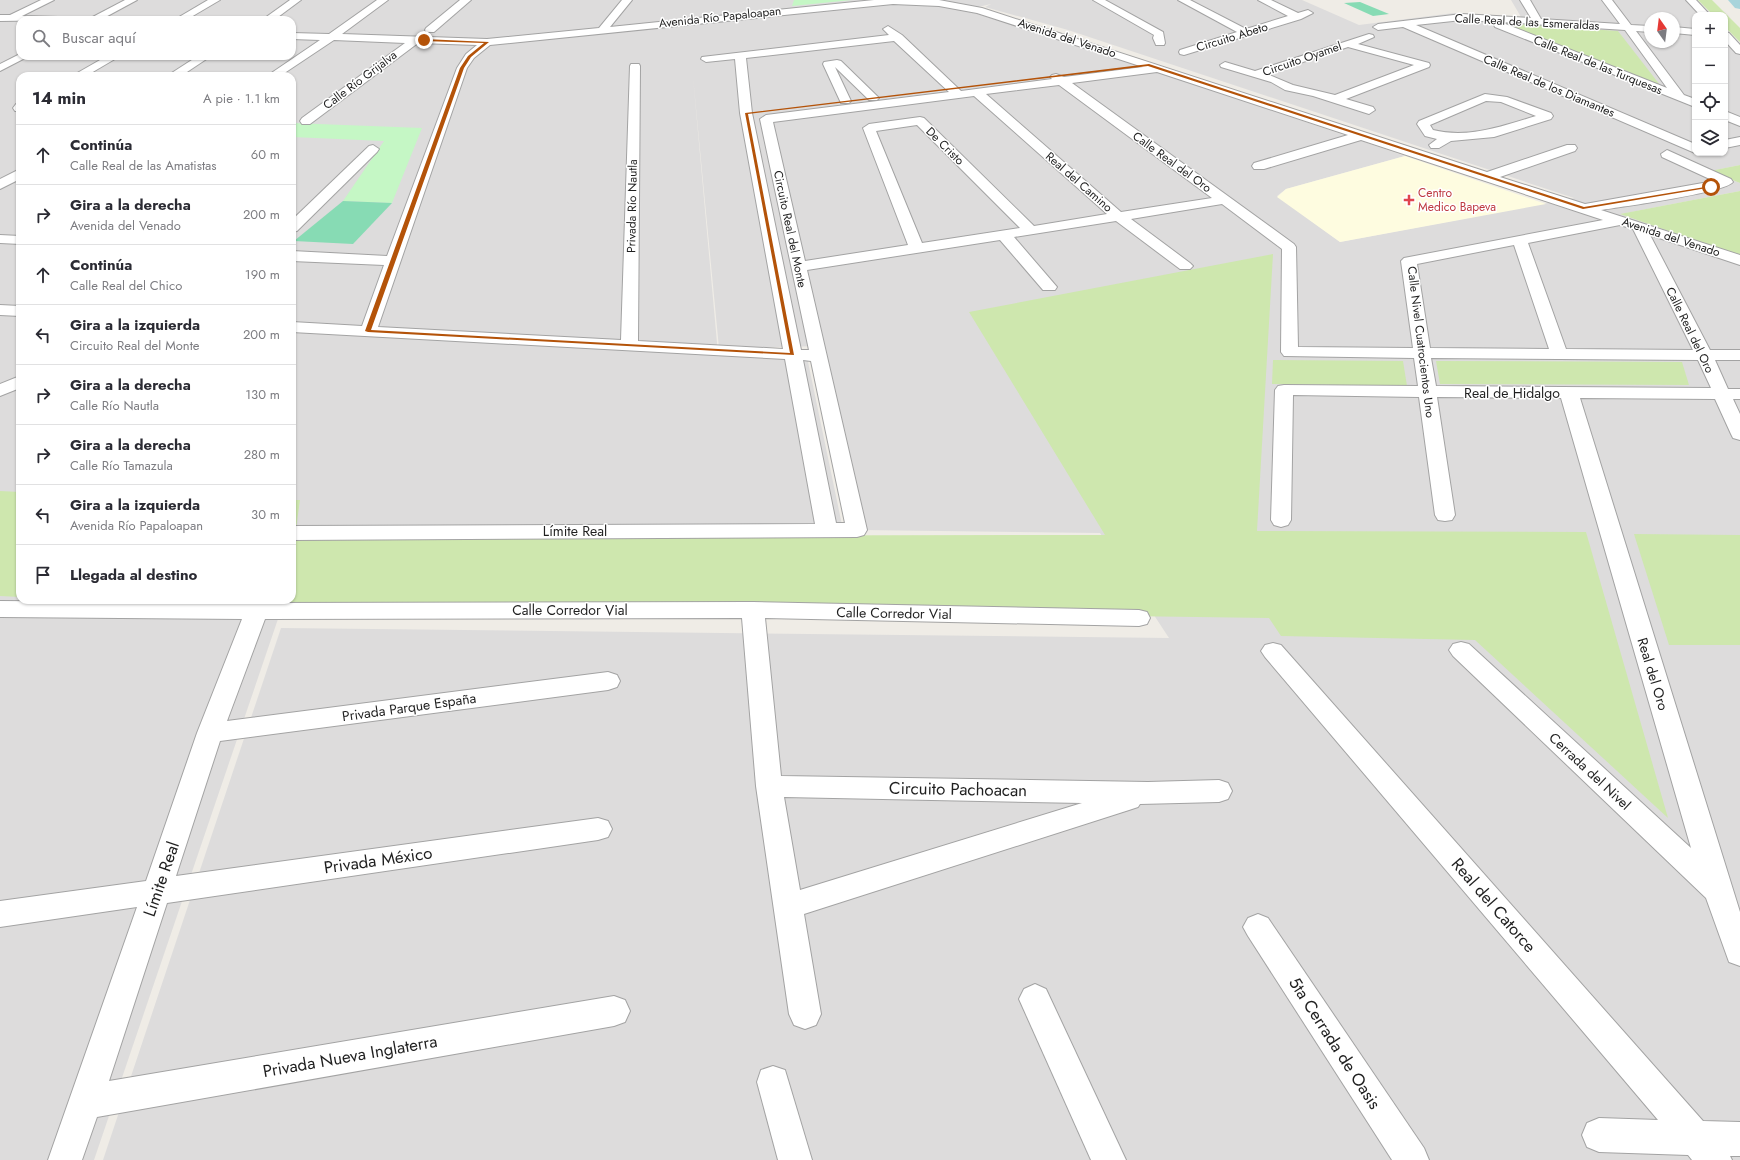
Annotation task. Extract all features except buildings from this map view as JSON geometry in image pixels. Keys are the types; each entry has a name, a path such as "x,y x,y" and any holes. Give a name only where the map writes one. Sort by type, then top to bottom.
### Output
{"street":[{"path":"3,20 49,0"},
{"path":"100,16 132,0"},
{"path":"187,16 215,0"},
{"path":"273,16 296,0"},
{"path":"279,72 332,37 383,0"},
{"path":"430,30 466,0"},
{"path":"602,30 627,0"},
{"path":"785,11 790,0"},
{"name":"Avenida Río Papaloapan","path":"296,36 415,40 489,37 517,40 574,32 602,30 698,16 785,11 894,0 939,3"},
{"path":"1098,0 1159,34 1160,52"},
{"path":"1183,0 1246,32"},
{"name":"Circuito Abeto","path":"1263,0 1298,17"},
{"path":"1525,0 1537,21"},
{"path":"1607,0 1680,97"},
{"path":"1691,0 1702,12"},
{"name":"Avenida del Venado","path":"939,3 979,10 1120,55 1160,52 1161,69 1490,176 1740,260"},
{"path":"1298,17 1308,13"},
{"name":"Circuito Abeto","path":"1160,52 1246,32 1298,17"},
{"name":"Calle Real de las Esmeraldas","path":"1378,27 1462,17 1644,28"},
{"name":"Calle Real de las Turquesas","path":"1479,18 1692,102"},
{"path":"3,20 16,20"},
{"name":"Calle Real de los Diamantes","path":"1404,24 1692,148"},
{"path":"0,26 16,26"},
{"path":"296,27 459,31"},
{"path":"888,29 956,92"},
{"path":"1680,31 1692,32"},
{"name":"Circuito Oyamel","path":"1256,74 1369,36"},
{"path":"368,331 462,68 470,56 489,37"},
{"path":"706,59 898,37"},
{"path":"1728,38 1740,51"},
{"name":"Calle Río Grijalva","path":"306,121 415,40"},
{"name":"Circuito Oyamel","path":"1334,99 1424,65 1347,44"},
{"path":"746,113 873,98 956,92 1058,79 1160,52 1201,58"},
{"name":"Circuito Real del Monte","path":"740,56 746,113 827,530"},
{"path":"0,68 16,60"},
{"path":"85,72 108,60"},
{"path":"180,72 199,60"},
{"path":"845,102 828,64 837,63 873,98"},
{"name":"Circuito Oyamel","path":"1225,65 1275,80 1281,85 1301,91 1313,92 1369,110"},
{"name":"Privada Río Nautla","path":"629,345 635,66"},
{"name":"Circuito Real del Monte","path":"857,530 766,119 956,92 976,92 1058,79 1161,69"},
{"name":"Calle Real del Oro","path":"1058,79 1289,248 1290,352 1423,352"},
{"name":"Circuito Oyamel","path":"1246,97 1281,85"},
{"name":"Circuito Oyamel","path":"1265,103 1301,91"},
{"name":"Real del Camino","path":"976,92 1119,217 1185,266"},
{"path":"1418,153 1448,138 1494,133 1547,116 1503,98 1485,97 1422,124 1429,133 1448,138"},
{"path":"1728,116 1740,122"},
{"name":"De Cristo","path":"917,248 869,128 920,121 1031,231"},
{"path":"1400,147 1429,133"},
{"path":"1259,166 1363,135"},
{"path":"1728,143 1740,141"},
{"path":"1490,176 1571,148"},
{"path":"296,224 373,149"},
{"path":"1583,208 1711,187 1725,183 1667,154 1692,150"},
{"path":"0,185 16,175"},
{"path":"798,267 1224,200"},
{"name":"Calle Nivel Cuatrocientos Uno","path":"1445,515 1409,261 1620,220"},
{"name":"Calle Real del Oro","path":"1638,226 1704,354 1720,394 1740,434"},
{"path":"1004,235 1049,287"},
{"path":"0,239 16,240"},
{"path":"1520,240 1559,353"},
{"path":"296,256 393,261"},
{"path":"0,310 16,312"},
{"path":"296,327 818,356"},
{"path":"1423,352 1740,355"},
{"path":"0,391 16,383"},
{"name":"Real de Hidalgo","path":"1281,520 1284,390 1427,393 1740,394"},
{"name":"Real del Oro","path":"1569,394 1718,891 1740,952"},
{"name":"Límite Real","path":"296,533 857,530"},
{"name":"Límite Real","path":"64,1160 86,1102 210,733 258,605"},
{"name":"Calle Corredor Vial","path":"0,609 103,611 258,605 753,610 1139,618"},
{"path":"753,610 769,786 805,1014"},
{"name":"Cerrada del Nivel","path":"1462,650 1718,891"},
{"name":"Real del Catorce","path":"1273,651 1706,1149"},
{"name":"Privada Parque España","path":"210,733 608,681"},
{"name":"Circuito Pachoacan","path":"769,786 1148,793 1220,791"},
{"name":"Circuito Pachoacan","path":"789,906 1148,793"},
{"name":"Privada México","path":"0,914 158,890 598,829"},
{"name":"5ta Cerrada de Oasis","path":"1258,927 1412,1160"},
{"path":"1035,999 1109,1160"},
{"name":"Privada Nueva Inglaterra","path":"86,1102 614,1011"},
{"path":"773,1082 795,1160"},
{"path":"1599,1136 1706,1149 1740,1139"}],"shaded area":[{"path":"0,0 1302,0 1359,25 1454,13 1521,17 1511,0 1698,0 1709,12 1692,12 1692,156 1728,156 1728,31 1740,43 1740,165 1711,171 1740,183 1740,191 1621,214 1740,256 1740,1160 103,1160 281,628 1169,638 1100,533 862,530 825,346 719,348 693,77 718,354 807,357 842,525 296,531 296,72 16,72 16,604 254,604 253,607 0,604","holes":["991,4 985,7 1068,30 1574,198 1340,242 1277,196 1286,189 1405,156 1133,63 965,10"]},
{"name":"Centro Medico Bapeva","path":"1405,156 1546,204 1340,242 1277,197 1286,189"},
{"path":"0,608 279,616 94,1160 0,1160"}],"green space":[{"path":"794,0 852,0 792,6"},
{"path":"1698,0 1712,0 1724,12 1710,12"},
{"path":"1360,2 1389,14 1373,16 1344,3"},
{"path":"1728,16 1740,28 1740,42 1728,30"},
{"path":"1501,23 1618,31 1660,85"},
{"path":"296,123 422,128 392,203 343,201 384,141 296,137"},
{"path":"1740,165 1740,183 1710,171"},
{"path":"1740,191 1740,256 1620,214"},
{"path":"343,201 392,203 353,244 296,241 296,239"},
{"path":"1273,254 1257,531 1586,532 1668,818 1475,640 1281,636 1269,618 263,604 296,604 296,536 1105,535 969,312"},
{"path":"1273,360 1403,361 1407,386 1272,384"},
{"path":"1436,361 1682,362 1689,385 1440,384"},
{"path":"0,491 16,492 16,597 0,596"},
{"path":"296,500 300,500 296,529"},
{"path":"1634,534 1740,535 1740,645 1669,645"}],"waterway":[{"path":"1735,0 1740,5"}],"place":[{"name":"Centro Medico Bapeva","path":"1409,200"}],"route":[{"path":"424,40 487,42 470,56 462,68 368,331 793,354 771,249 746,113 1149,65 1490,176 1583,208 1711,187"}]}
